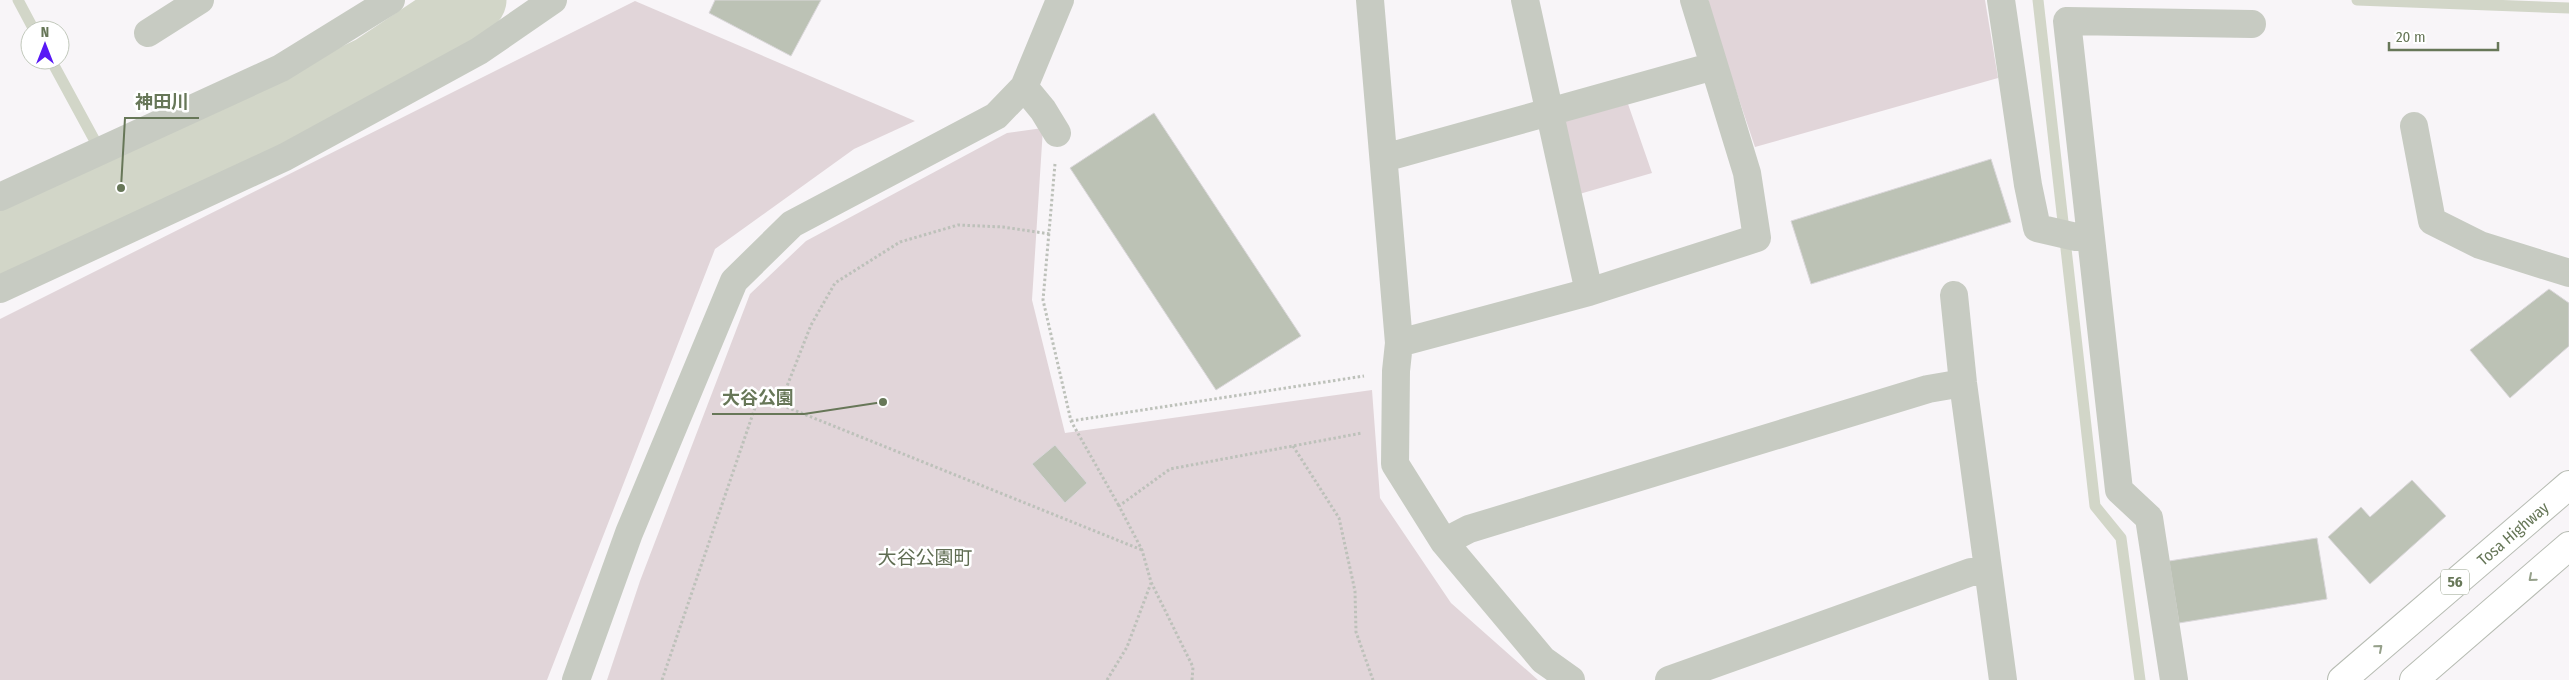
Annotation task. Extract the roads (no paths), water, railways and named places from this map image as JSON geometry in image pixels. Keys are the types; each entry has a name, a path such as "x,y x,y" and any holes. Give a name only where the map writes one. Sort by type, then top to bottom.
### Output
{"highway":[{"name":"Tosa Highway","path":"2342,680 2569,485"},
{"path":"2414,680 2569,546"}],"street":[{"path":"148,33 200,0"},
{"path":"0,197 281,68 391,0"},
{"path":"0,289 285,157 479,51 553,0"},
{"path":"576,680 630,533 734,281 792,224 996,116 1024,87 1060,0"},
{"path":"1370,0 1399,343 1396,371 1395,464 1444,542 1543,660 1571,680"},
{"path":"1525,0 1589,292"},
{"path":"1399,343 1589,292 1757,238 1747,173 1694,0"},
{"path":"2001,0 2028,185 2038,228 2073,235"},
{"path":"2174,680 2149,518 2119,490 2073,235 2067,20 2252,24"},
{"path":"1384,158 1714,66"},
{"path":"1024,87 1043,110 1057,133"},
{"path":"2414,126 2432,221 2480,245 2569,274"},
{"path":"1954,296 1963,383 2002,680"},
{"path":"1444,542 1478,526 1928,389 1963,383"},
{"path":"1669,680 1971,572 1988,572"}],"waterway":[{"path":"18,0 29,20"},
{"path":"0,246 372,68 474,0"},
{"path":"2038,0 2095,506 2121,538 2140,680"},
{"path":"2357,0 2569,8"},
{"path":"56,70 95,141"},
{"path":"109,167 121,188"}],"place":[{"name":"神田川","path":"121,188"},
{"name":"大谷公園","path":"883,402"}],"district":[{"name":"大谷公園町","path":"925,557"}]}
